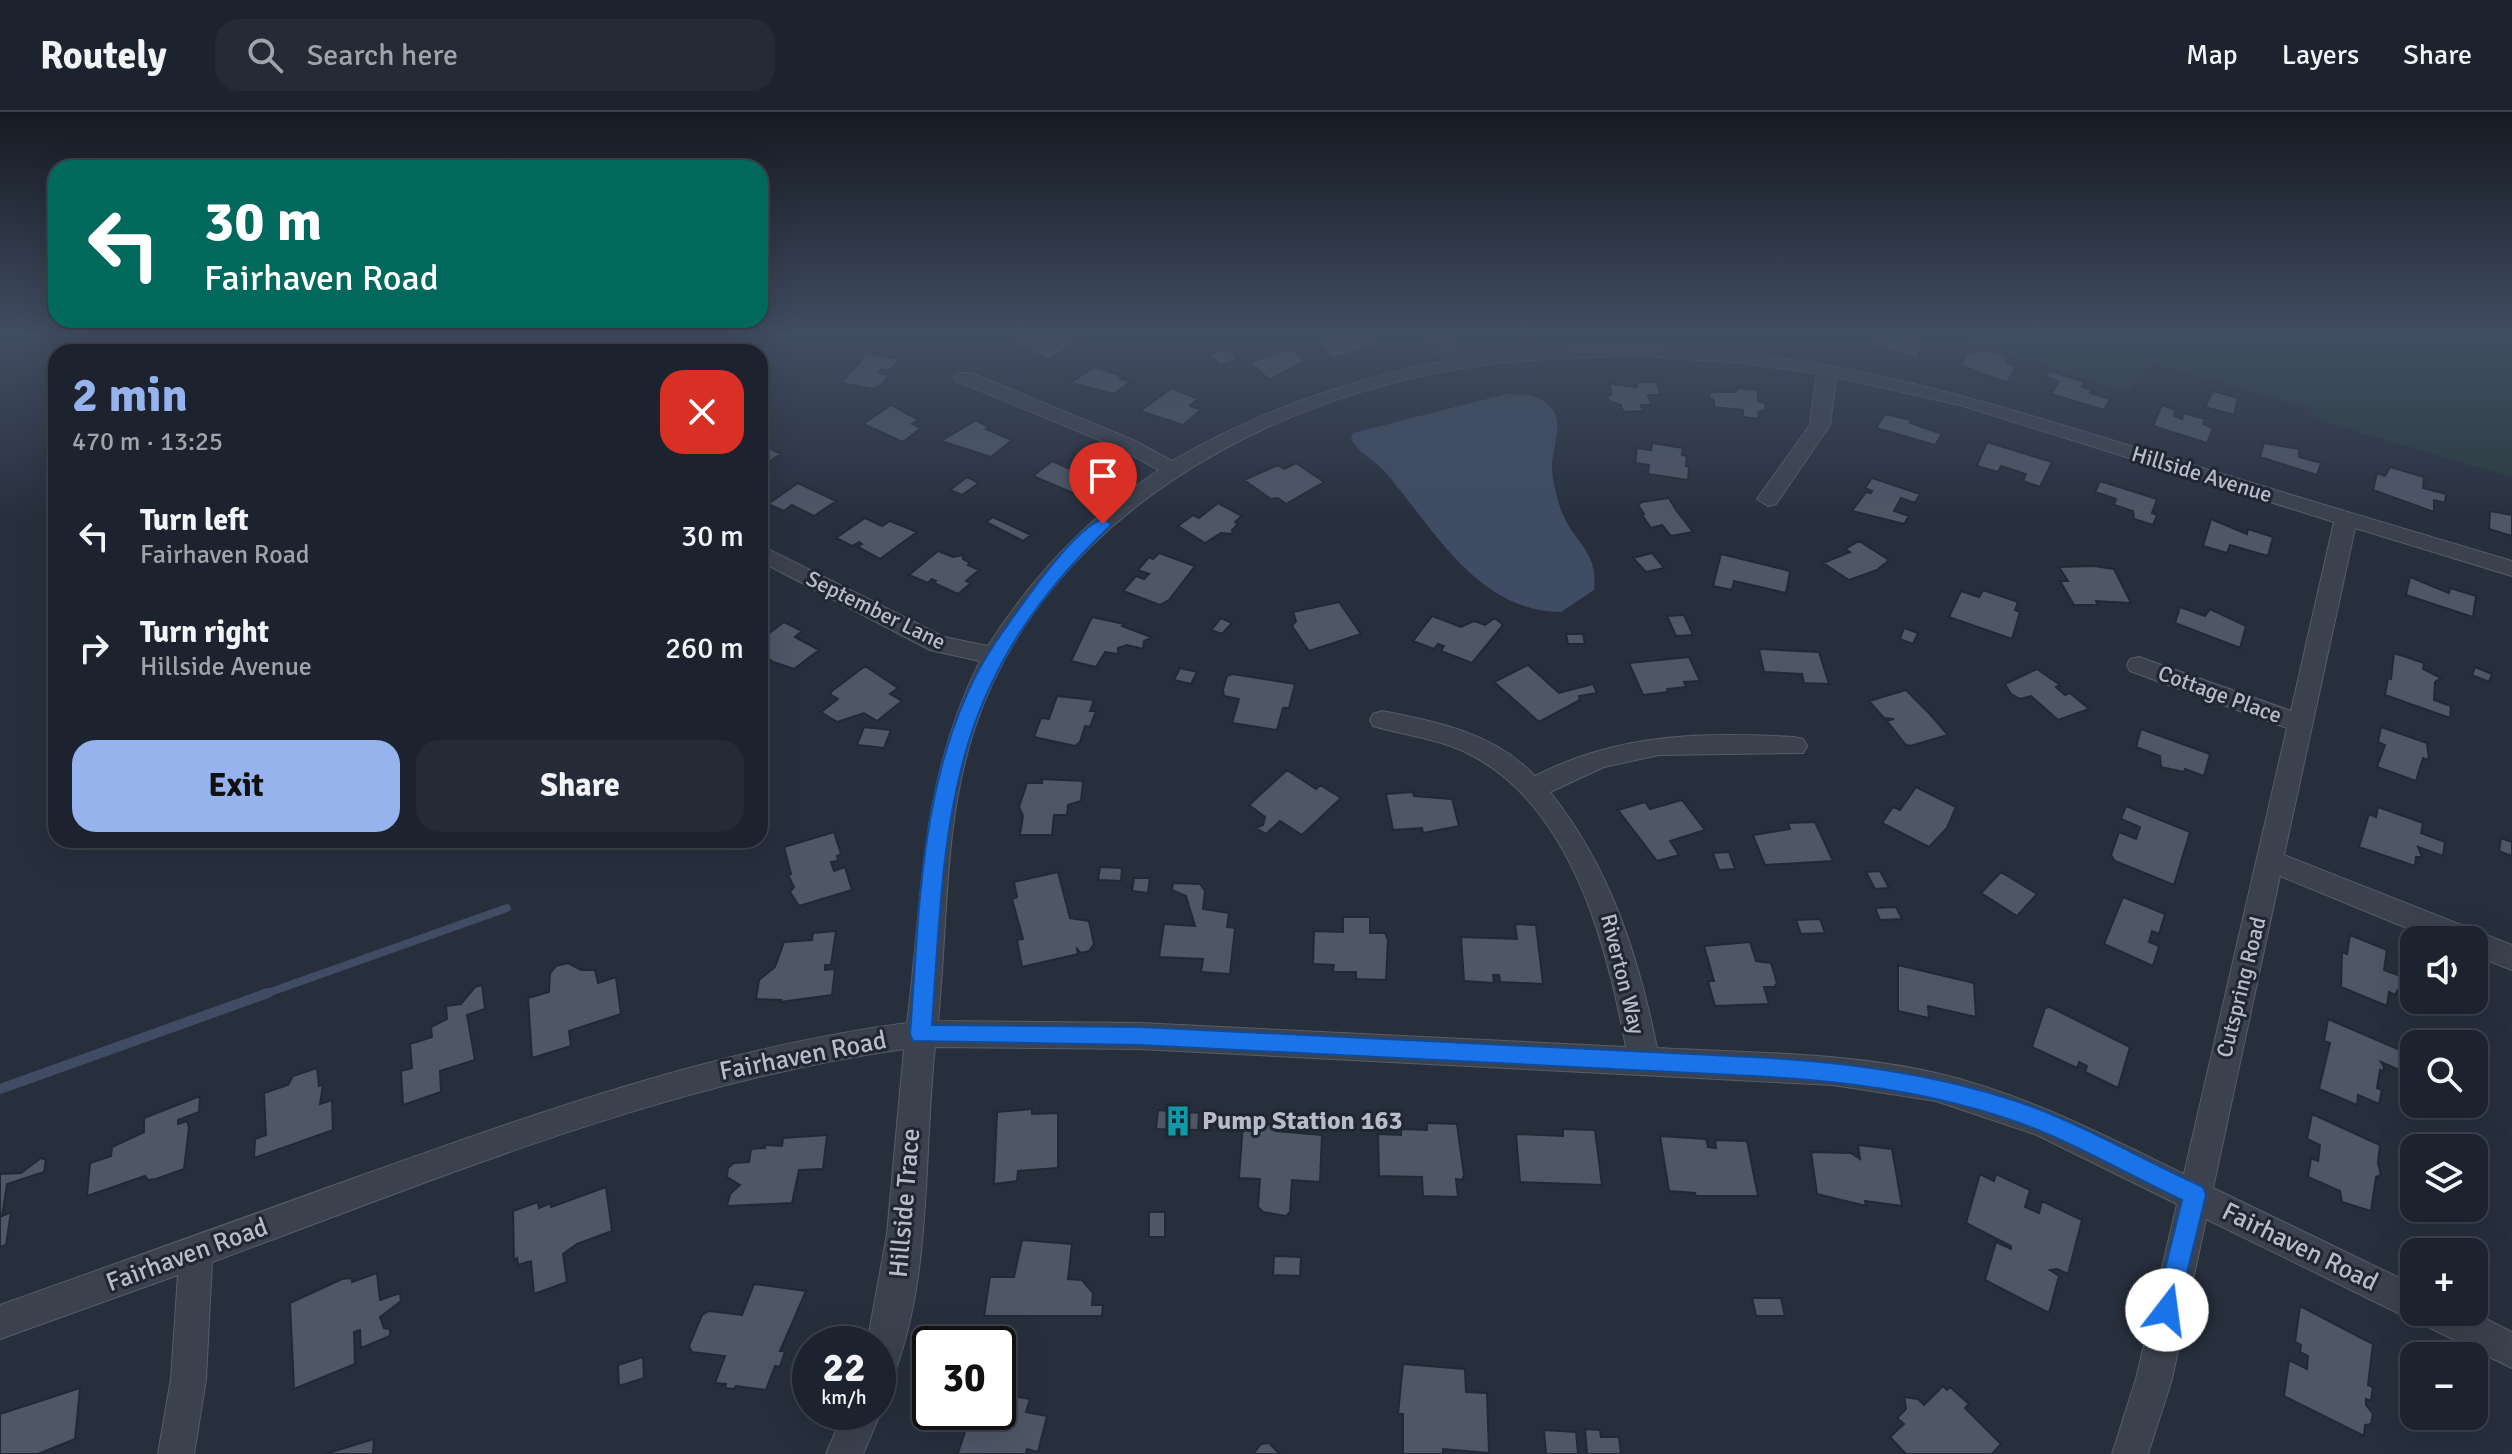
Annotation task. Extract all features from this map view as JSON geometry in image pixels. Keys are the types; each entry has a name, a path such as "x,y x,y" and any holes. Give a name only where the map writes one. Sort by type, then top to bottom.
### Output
{"street":[{"path":"1016,399 1126,444 1172,469"},
{"name":"Hillside Avenue","path":"921,1034 934,857 942,803 971,707 995,656 1059,565 1127,502 1172,469 1280,413 1322,399"},
{"path":"1768,499 1820,425 1825,399"},
{"name":"Hillside Avenue","path":"1957,399 2512,569"},
{"name":"Cutspring Road","path":"2130,1454 2154,1379 2346,518"},
{"name":"September Lane","path":"768,556 938,644 995,656"},
{"name":"Cottage Place","path":"2139,665 2301,724"},
{"name":"Riverton Way","path":"1382,720 1454,737 1480,748 1504,762 1532,789 1577,849 1605,904 1629,978 1644,1061"},
{"path":"1532,789 1577,766 1642,746 1705,741 1794,746"},
{"path":"2271,861 2432,926"},
{"path":"2488,949 2512,958"},
{"name":"Fairhaven Road","path":"0,1322 591,1109 709,1075 885,1038 921,1034 1140,1036 1644,1061 1833,1071 1936,1087 2019,1112 2400,1296"},
{"name":"Hillside Trace","path":"890,1326 904,1252 921,1034"},
{"path":"176,1454 185,1421 192,1359 196,1252"},
{"path":"2463,1326 2512,1350"},
{"path":"844,1454 855,1430"}],"shaded area":[{"path":"2277,399 2512,399 2512,477 2314,419 2310,408"}],"water":[{"path":"1488,399 1540,399 1551,408 1557,419 1552,469 1556,491 1567,522 1593,566 1594,590 1561,612 1531,608 1505,598 1460,563 1385,472 1357,448 1351,438 1353,433"}],"building":[{"path":"1157,399 1197,399 1190,406 1201,410 1183,425 1140,411"},
{"path":"1608,399 1649,399 1651,405 1641,405 1643,411 1623,412 1621,405"},
{"path":"1711,399 1758,399 1765,403 1766,410 1758,412 1759,419 1743,417 1743,410 1714,407"},
{"path":"2066,399 2110,399 2104,410"},
{"path":"2209,399 2238,399 2234,415 2205,407"},
{"path":"891,405 919,420 912,424 921,428 903,442 863,424"},
{"path":"2162,405 2176,410 2174,416 2182,419 2184,413 2205,419 2203,424 2213,428 2207,443 2153,426"},
{"path":"1885,414 1911,420 1910,423 1942,434 1935,445 1876,428"},
{"path":"976,420 989,427 986,429 1012,440 991,457 941,441"},
{"path":"1987,442 2052,462 2040,487 2023,481 2026,474 2001,466 1998,472 1977,466"},
{"path":"1652,443 1683,448 1682,455 1687,456 1686,466 1689,467 1688,480 1648,474 1649,465 1635,463 1637,448 1651,450"},
{"path":"2264,443 2299,449 2299,457 2321,463 2317,475 2260,457"},
{"path":"768,447 781,454 768,463"},
{"path":"1052,461 1077,472 1082,468 1099,475 1075,494 1033,476"},
{"path":"1296,463 1324,482 1286,504 1278,498 1271,499 1244,480 1278,465 1284,469"},
{"path":"2390,467 2424,477 2423,488 2446,494 2445,503 2434,500 2434,512 2373,490 2377,473 2385,476"},
{"path":"967,477 979,483 962,495 950,490"},
{"path":"1872,478 1920,494 1915,503 1901,498 1894,511 1909,516 1904,524 1852,511 1866,492 1871,493 1865,488"},
{"path":"2100,481 2157,499 2152,513 2157,515 2153,525 2134,519 2133,511 2114,505 2116,499 2095,492"},
{"path":"798,483 836,501 814,516 792,505 784,511 768,504"},
{"path":"1669,498 1693,532 1671,536 1662,525 1651,528 1638,505"},
{"path":"1218,503 1242,516 1235,522 1238,524 1232,530 1233,534 1221,533 1205,543 1178,526 1193,515 1199,518"},
{"path":"2490,511 2512,515 2512,536 2489,529"},
{"path":"993,517 1031,535 1023,541 986,522"},
{"path":"865,518 882,526 890,521 917,532 880,559 858,547 862,544 859,542 852,546 836,538"},
{"path":"2211,519 2247,534 2248,529 2273,537 2268,556 2230,545 2227,553 2203,546"},
{"path":"1859,541 1889,560 1877,570 1849,580 1823,563 1850,552 1845,549"},
{"path":"938,551 953,557 963,555 963,559 970,563 968,565 979,570 966,581 971,583 958,594 934,583 936,581 932,579 928,583 909,575"},
{"path":"1159,553 1195,566 1169,600 1160,605 1123,591 1136,576 1144,579 1149,574 1138,570 1149,557 1153,559"},
{"path":"1652,553 1664,568 1646,572 1633,558"},
{"path":"1721,554 1790,571 1786,593 1734,581 1732,590 1713,586"},
{"path":"2059,567 2114,569 2131,603 2096,601 2098,605 2074,605 2060,581 2068,581"},
{"path":"2410,577 2449,593 2450,588 2476,596 2473,617 2406,595"},
{"path":"1983,590 2018,602 2015,610 2020,612 2012,639 1949,617 1961,591 1979,597"},
{"path":"1339,602 1361,634 1309,651 1292,626 1296,621 1293,612"},
{"path":"2180,607 2205,616 2210,609 2246,626 2240,648 2175,623"},
{"path":"1684,615 1693,635 1676,636 1667,616"},
{"path":"1432,616 1461,627 1474,621 1485,625 1495,618 1503,625 1472,663 1441,651 1444,646 1438,644 1434,649 1413,641"},
{"path":"1092,617 1124,624 1122,626 1151,637 1144,641 1143,649 1127,645 1118,648 1118,654 1105,652 1096,667 1071,661"},
{"path":"1221,618 1232,623 1222,634 1211,630"},
{"path":"784,622 802,631 795,637 819,650 794,669 768,658 768,634"},
{"path":"1904,628 1918,633 1913,644 1900,639"},
{"path":"1566,634 1583,634 1585,644 1568,644"},
{"path":"1759,649 1819,652 1829,684 1804,683 1802,674 1764,672"},
{"path":"2394,653 2424,663 2423,669 2441,678 2435,682 2434,700 2451,706 2450,718 2385,695 2388,678 2391,679"},
{"path":"1689,657 1700,681 1684,682 1686,687 1667,689 1668,692 1643,695 1629,663"},
{"path":"1528,665 1559,693 1593,684 1597,693 1579,696 1580,700 1539,722 1494,682"},
{"path":"865,666 898,688 890,694 902,701 877,721 864,713 837,722 821,712 838,699 830,694 832,691"},
{"path":"2475,667 2492,674 2489,682 2472,675"},
{"path":"1180,668 1197,672 1191,684 1174,680"},
{"path":"2037,669 2060,685 2056,687 2065,695 2070,693 2089,709 2058,720 2031,696 2020,699 2011,694 2005,684"},
{"path":"1232,674 1295,684 1289,708 1283,708 1277,730 1232,723 1239,699 1224,696 1223,690 1227,676"},
{"path":"1906,690 1948,735 1910,746 1905,744 1887,721 1894,719 1884,718 1869,701"},
{"path":"1057,696 1094,700 1090,711 1096,711 1090,727 1085,726 1080,742 1075,746 1034,737 1041,718 1049,719"},
{"path":"864,727 891,730 884,748 857,745"},
{"path":"2381,727 2427,743 2429,760 2423,758 2416,781 2377,767 2385,745 2378,742"},
{"path":"2141,729 2210,754 2204,776 2185,769 2184,772 2161,767 2160,756 2136,747"},
{"path":"1287,770 1316,789 1320,785 1341,798 1302,835 1280,821 1266,834 1256,828 1263,825 1265,817 1249,805"},
{"path":"1042,779 1083,781 1081,801 1068,805 1067,815 1054,815 1052,835 1020,835 1023,816 1019,807 1027,783 1042,783"},
{"path":"1916,787 1956,807 1947,828 1929,847 1882,823 1893,807 1900,810"},
{"path":"1413,792 1414,796 1452,799 1459,826 1423,833 1422,828 1393,830 1386,794"},
{"path":"1682,800 1705,830 1670,841 1679,855 1657,861 1618,810 1645,802 1650,809"},
{"path":"2126,806 2190,832 2174,885 2115,861 2111,855 2119,832 2136,839 2140,827 2121,819"},
{"path":"2378,807 2423,823 2421,833 2445,842 2443,856 2418,847 2422,857 2416,857 2415,866 2359,847 2369,814 2376,817"},
{"path":"1815,822 1833,861 1765,865 1753,835 1790,829 1788,823"},
{"path":"834,832 841,854 837,856 838,861 831,862 834,871 845,867 852,890 799,906 790,892 794,887 788,875 791,874 784,847"},
{"path":"2501,838 2512,842 2512,856 2499,851"},
{"path":"1729,852 1735,869 1719,870 1713,853"},
{"path":"1100,867 1122,868 1121,881 1098,880"},
{"path":"1880,871 1889,888 1875,889 1866,872"},
{"path":"1058,872 1070,918 1089,921 1094,944 1089,951 1081,953 1077,949 1078,954 1022,967 1017,940 1023,939 1012,899 1017,897 1014,882"},
{"path":"2001,872 2037,894 2017,916 1981,893"},
{"path":"1134,878 1150,878 1148,893 1132,891"},
{"path":"1173,883 1200,884 1205,891 1203,909 1229,913 1227,927 1235,928 1230,974 1201,972 1203,959 1159,957 1164,924 1195,926 1186,896 1172,890"},
{"path":"2123,897 2165,914 2159,934 2152,931 2149,942 2159,946 2153,966 2104,944"},
{"path":"1896,907 1902,919 1880,920 1875,908"},
{"path":"1343,917 1370,917 1370,933 1385,933 1388,940 1386,980 1356,979 1356,972 1333,972 1334,965 1313,964 1314,931 1343,932"},
{"path":"1820,919 1825,933 1801,934 1796,920"},
{"path":"1515,924 1536,925 1543,984 1500,982 1499,975 1493,975 1494,983 1464,981 1461,937 1517,939"},
{"path":"836,931 831,965 825,965 825,970 835,969 832,995 780,1002 756,999 759,980 775,967 784,942 812,940 813,933"},
{"path":"2350,935 2387,950 2384,970 2398,975 2400,986 2395,995 2389,992 2387,1006 2341,987 2342,952 2347,954"},
{"path":"1750,942 1756,961 1771,963 1777,983 1774,987 1764,987 1769,1004 1715,1006 1708,981 1714,981 1704,946"},
{"path":"568,963 581,970 595,970 598,983 616,977 621,1014 569,1031 571,1046 532,1058 528,998 549,992 550,973 556,966"},
{"path":"1898,965 1974,983 1976,1017 1928,1006 1929,1018 1898,1011"},
{"path":"482,985 485,1009 467,1015 475,1060 440,1071 441,1092 403,1105 401,1071 412,1068 410,1044 432,1037 431,1027 447,1019 446,1006 461,1004 475,987"},
{"path":"2050,1007 2130,1047 2118,1088 2085,1072 2087,1066 2079,1062 2077,1068 2032,1047 2045,1008"},
{"path":"2328,1019 2400,1050 2400,1070 2381,1062 2384,1067 2383,1072 2380,1070 2377,1088 2382,1090 2379,1104 2358,1095 2357,1105 2319,1089 2330,1043 2324,1041"},
{"path":"317,1068 319,1086 323,1085 320,1104 332,1100 333,1130 254,1158 255,1139 266,1135 264,1093 288,1085 293,1076"},
{"path":"200,1096 199,1112 178,1120 178,1124 187,1121 189,1127 184,1169 156,1179 148,1180 145,1176 87,1196 90,1163 111,1156 112,1147 144,1132 144,1118"},
{"path":"1032,1109 1032,1114 1058,1113 1058,1168 1018,1171 1017,1181 994,1184 997,1112"},
{"name":"Pump Station 163","path":"1158,1110 1199,1113 1198,1130 1156,1129"},
{"path":"2312,1114 2380,1145 2378,1163 2381,1175 2376,1177 2371,1211 2342,1202 2340,1191 2308,1177 2311,1158 2318,1161 2320,1145 2307,1139"},
{"path":"1243,1123 1276,1125 1276,1131 1322,1135 1320,1182 1292,1180 1290,1212 1286,1216 1263,1212 1258,1207 1260,1179 1239,1178"},
{"path":"1427,1123 1457,1124 1464,1175 1462,1180 1456,1179 1458,1197 1423,1196 1422,1177 1379,1176 1378,1134 1401,1135 1401,1129 1427,1130"},
{"path":"1563,1129 1595,1130 1602,1185 1520,1182 1516,1134 1563,1136"},
{"path":"827,1135 823,1169 799,1170 792,1203 727,1206 730,1194 740,1185 727,1177 728,1168 734,1163 749,1162 751,1149 765,1148 765,1145 782,1146 783,1138"},
{"path":"1660,1136 1706,1139 1708,1147 1716,1148 1715,1140 1747,1141 1758,1196 1696,1196 1695,1193 1669,1191"},
{"path":"1858,1145 1892,1149 1902,1206 1865,1201 1866,1206 1817,1194 1811,1152 1851,1153 1860,1159"},
{"path":"41,1158 46,1160 44,1172 7,1184 2,1216 11,1212 6,1245 0,1247 0,1174 21,1173"},
{"path":"1980,1174 1994,1181 1996,1174 2030,1190 2025,1207 2039,1213 2042,1201 2082,1220 2068,1274 2057,1269 2050,1270 2059,1276 2049,1313 1985,1280 1996,1242 2011,1249 2011,1246 1966,1223"},
{"path":"606,1187 612,1231 577,1244 563,1254 567,1282 534,1294 531,1261 518,1265 517,1258 514,1260 513,1211 538,1202 539,1208 551,1203 551,1207"},
{"path":"1149,1212 1165,1212 1165,1237 1149,1237"},
{"path":"1022,1240 1072,1244 1068,1279 1082,1280 1093,1293 1092,1305 1103,1305 1102,1316 984,1316 990,1277 1014,1277"},
{"path":"1274,1256 1301,1257 1300,1276 1273,1275"},
{"path":"377,1273 380,1300 400,1293 401,1301 380,1317 384,1328 390,1329 390,1336 361,1348 360,1330 354,1332 355,1364 294,1389 290,1303 342,1279 352,1278 352,1282"},
{"path":"754,1284 806,1291 780,1351 785,1351 780,1367 775,1366 766,1390 736,1386 734,1389 725,1388 726,1384 715,1383 725,1356 692,1352 689,1346 702,1315 709,1311 742,1315"},
{"path":"1752,1298 1781,1298 1785,1316 1756,1316"},
{"path":"2300,1306 2373,1344 2368,1385 2373,1387 2371,1401 2366,1399 2366,1405 2373,1414 2371,1424 2365,1425 2364,1436 2284,1396 2289,1360 2307,1369 2308,1356 2300,1352 2301,1345 2295,1342"},
{"path":"643,1357 644,1378 619,1386 618,1365"},
{"path":"1403,1364 1465,1369 1466,1392 1487,1393 1489,1453 1443,1449 1443,1454 1403,1454 1403,1414 1398,1414"},
{"path":"1943,1386 1947,1390 1950,1387 1969,1404 1965,1408 2001,1444 1992,1454 1906,1454 1890,1437 1904,1424 1897,1418 1906,1409 1904,1397 1918,1399 1924,1405"},
{"path":"80,1388 75,1439 38,1454 0,1454 0,1414"},
{"path":"1016,1396 1030,1399 1026,1412 1047,1416 1038,1452 1027,1449 1026,1454 953,1454 958,1453 966,1430 1016,1430"},
{"path":"1585,1429 1600,1430 1601,1437 1619,1437 1621,1454 1587,1454"},
{"path":"1544,1430 1576,1432 1578,1454 1546,1454"},
{"path":"374,1439 373,1454 325,1454"},
{"path":"1269,1443 1280,1454 1253,1454 1261,1444"}],"waterway":[{"path":"262,995 507,908"},
{"path":"0,1089 268,993"}],"place":[{"name":"Pump Station 163","path":"1178,1121"}],"route":[{"path":"1103,524 1059,565 1004,641 976,694 956,748 942,803 934,857 921,1034 1140,1036 1753,1066 1833,1071 1936,1087 2019,1112 2195,1195 2167,1310"}]}
